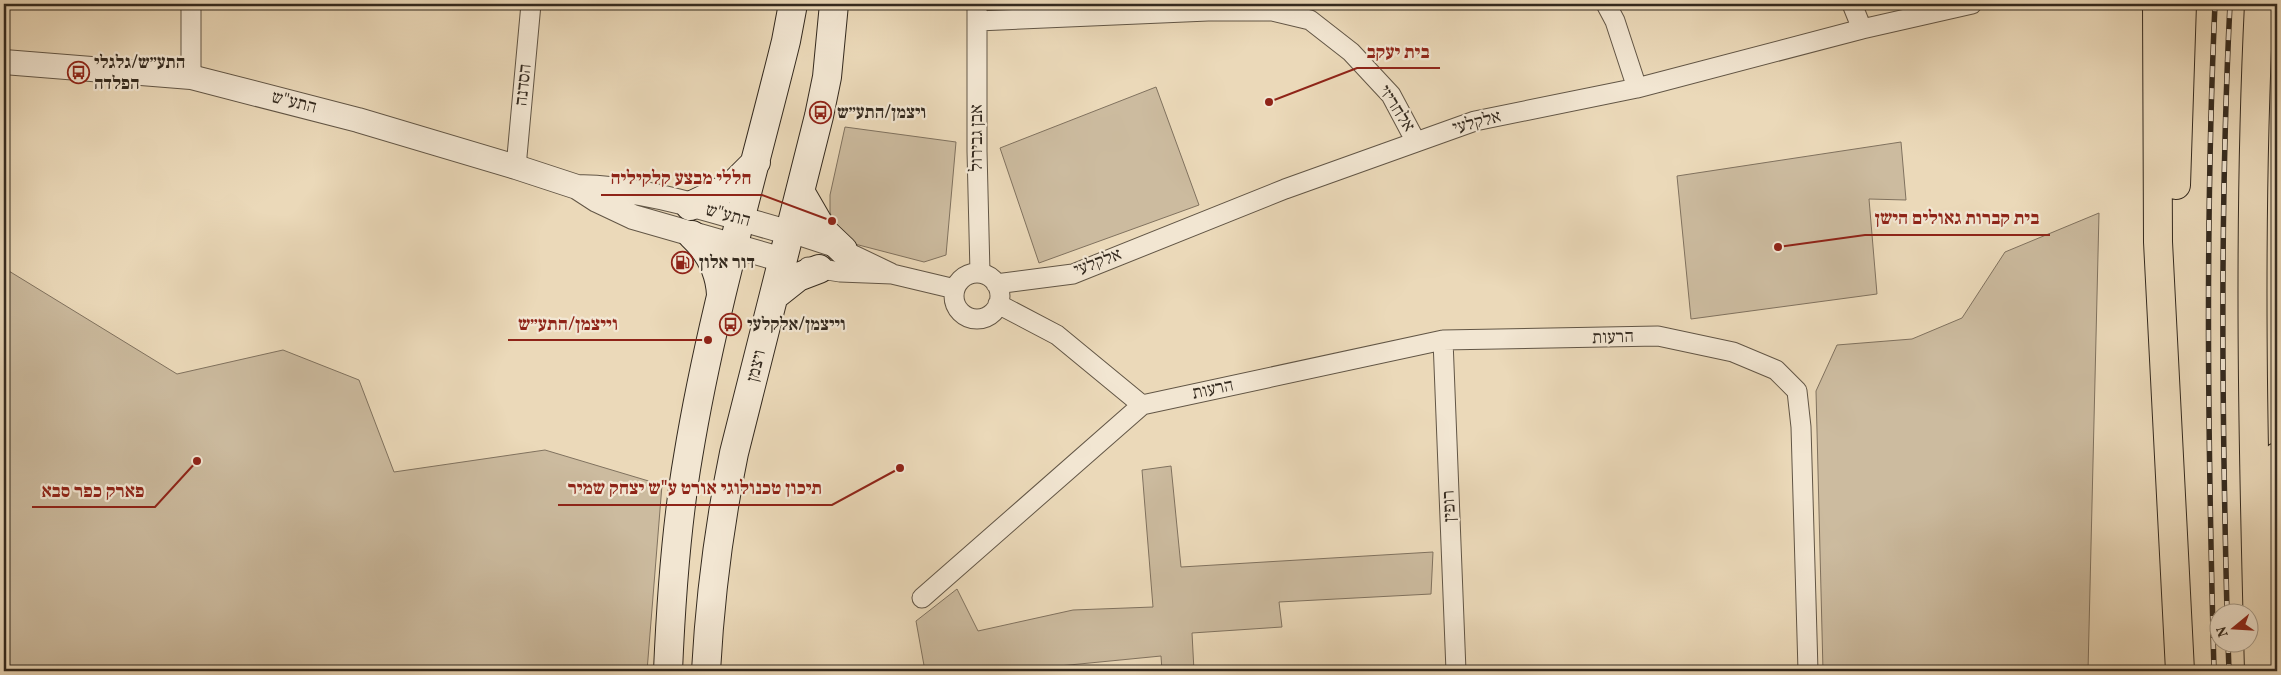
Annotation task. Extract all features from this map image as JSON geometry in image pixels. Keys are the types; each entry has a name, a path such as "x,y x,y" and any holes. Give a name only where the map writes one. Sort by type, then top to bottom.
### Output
{"highway":[{"path":"2157,4 2158,242 2181,671"},
{"path":"2181,671 2175,417 2175,256 2176,151 2182,4"},
{"path":"2259,4 2252,247 2252,416 2259,671"},
{"path":"2271,671 2277,457"}],"main road":[{"path":"668,671 672,601 687,458 721,297 794,4"},
{"name":"ויצמן","path":"706,671 712,583 722,510 801,193 827,77 834,4"},
{"path":"690,206 732,186 756,160"},
{"path":"801,193 823,231 843,250"},
{"path":"692,235 701,243 714,263 719,279 721,297"},
{"path":"774,296 798,277 819,270"}],"street":[{"path":"191,4 191,77"},
{"name":"הסדנה","path":"516,167 531,4"},
{"path":"1606,4 1615,21 1637,88"},
{"path":"1852,4 1862,29"},
{"name":"אלקלעי","path":"996,284 1073,274 1285,189 1475,121 1637,88 1862,29 1972,4"},
{"name":"אלחריזי","path":"978,12 1272,11 1310,20 1351,52 1391,95 1416,142"},
{"name":"אבן גבירול","path":"978,12 976,151 980,273"},
{"name":"התע\"ש","path":"4,62 191,77 358,120 516,167 577,187 614,210 734,247"},
{"name":"התע\"ש","path":"577,187 624,189 791,233"},
{"path":"791,233 868,260 892,274"},
{"path":"734,247 819,270 892,274 955,289"},
{"path":"973,273 980,273 991,278 996,284 999,296 998,304 992,313 985,317 970,318 960,312 956,305 955,289 963,277 973,273"},
{"path":"998,304 1057,335 1142,405"},
{"name":"הרעות","path":"922,598 1142,405 1443,340 1658,336 1733,352 1776,370 1797,392 1801,427 1808,671"},
{"name":"רופין","path":"1443,340 1456,671"}],"shaded area":[{"path":"1156,87 1199,205 1039,263 1000,148"},
{"path":"845,127 956,142 946,255 924,262 851,243 835,228 830,212 830,195"},
{"path":"1901,142 1906,200 1869,199 1877,294 1691,319 1677,176"},
{"path":"2099,213 2088,671 1823,671 1816,391 1837,345 1912,339 1962,318 2005,252"},
{"path":"4,268 177,374 283,350 359,380 394,472 545,450 662,485 647,671 4,671"},
{"path":"1171,466 1181,567 1433,552 1431,594 1279,602 1282,627 1192,633 1194,671 1162,671 1161,656 1008,671 925,671 916,621 957,589 978,631 1073,610 1153,607 1142,470"}],"railway":[{"path":"2214,671 2208,337 2215,4"},
{"path":"2227,602 2223,232 2230,4"},
{"path":"2228,652 2229,671"}],"place":[{"name":"התע״ש/גלגלי הפלדה","path":"78,73"},
{"name":"בית יעקב","path":"1269,102"},
{"name":"ויצמן/התע״ש","path":"821,113"},
{"name":"חללי מבצע קלקיליה","path":"832,221"},
{"name":"בית קברות גאולים הישן","path":"1778,247"},
{"name":"דור אלון","path":"683,263"},
{"name":"וייצמן/אלקלעי","path":"731,325"},
{"name":"וייצמן/התע״ש","path":"708,340"},
{"name":"פארק כפר סבא","path":"197,461"},
{"name":"תיכון טכנולוגי אורט ע\"ש יצחק שמיר","path":"900,468"}]}
